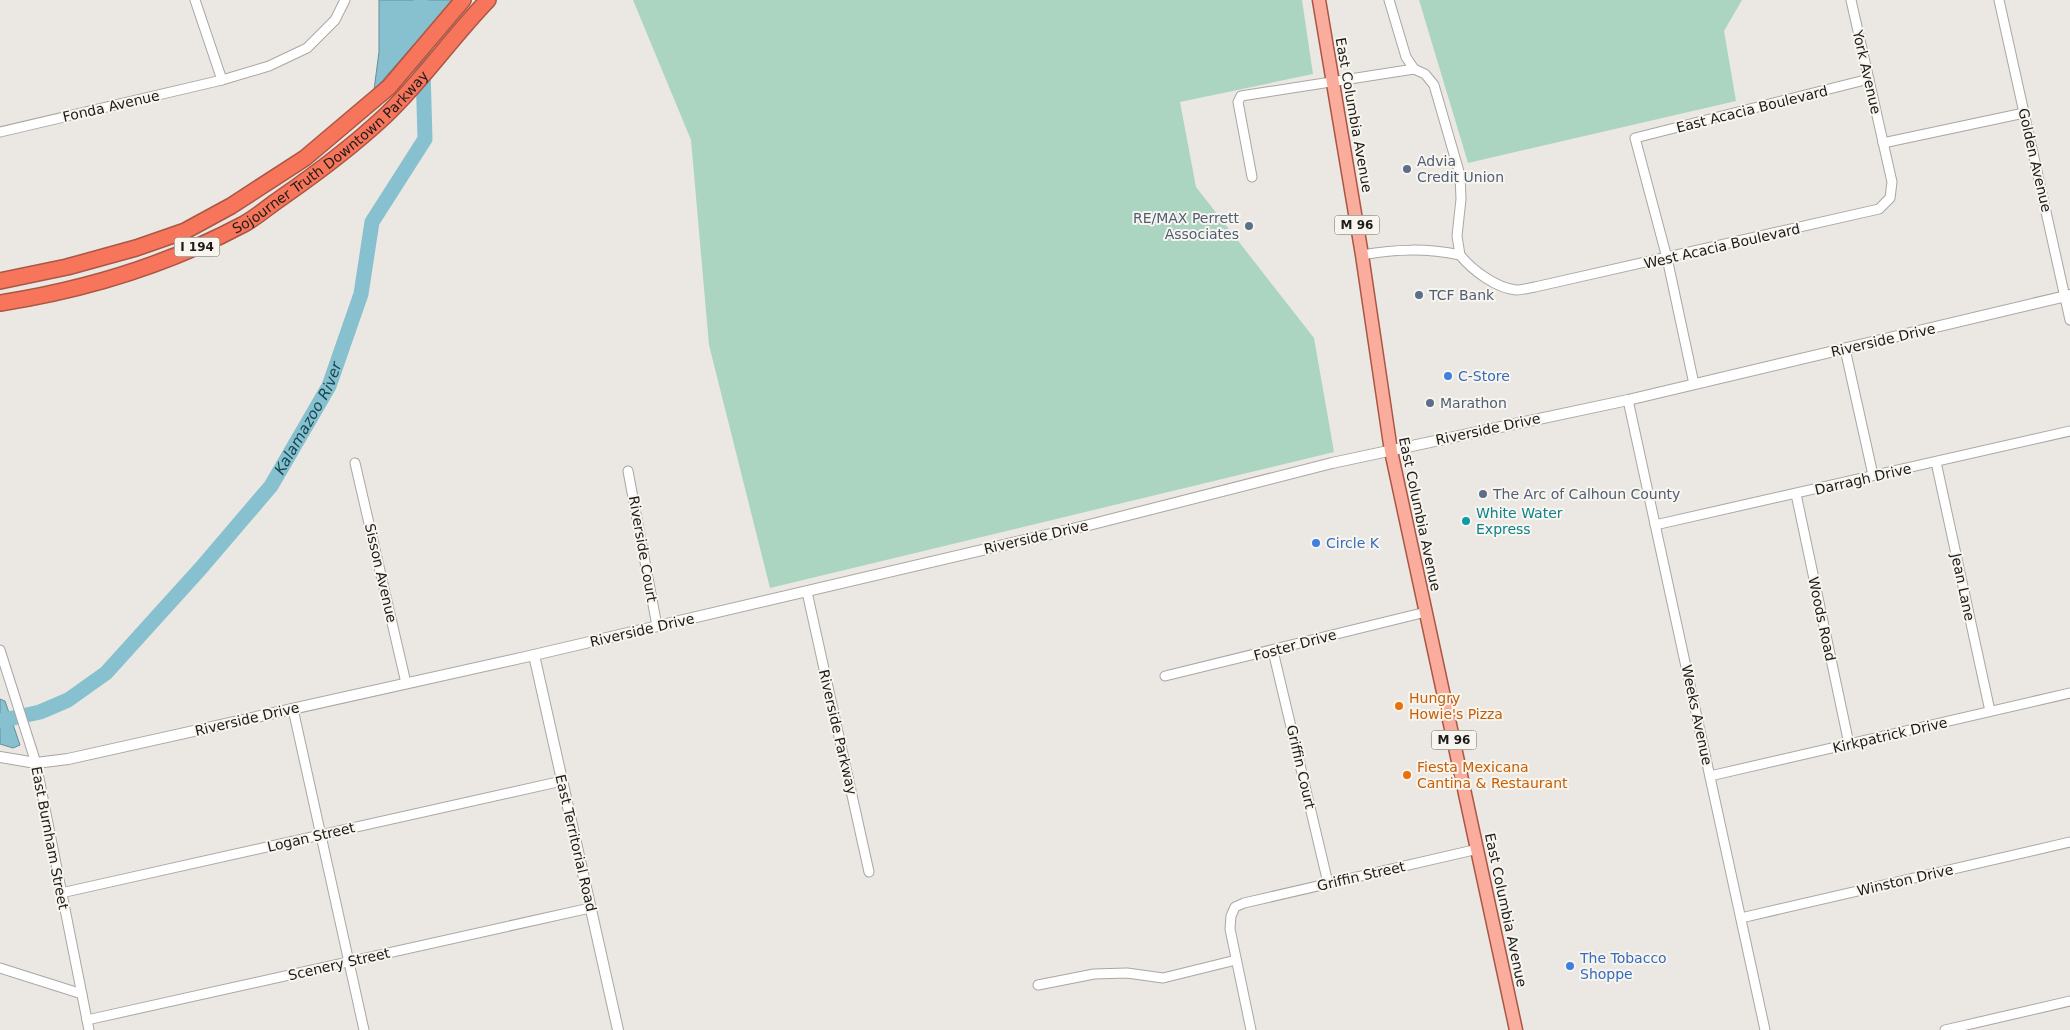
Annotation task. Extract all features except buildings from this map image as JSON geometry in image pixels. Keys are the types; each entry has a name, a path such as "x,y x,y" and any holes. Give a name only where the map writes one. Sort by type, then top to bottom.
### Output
{"highway":[{"name":"Sojourner Truth Downtown Parkway","path":"0,281 67,267 136,248 185,231 231,206 305,158 360,112 402,74 464,0"},
{"name":"Sojourner Truth Downtown Parkway","path":"0,302 65,291 145,267 199,246 246,223 314,176 366,132 415,85 488,0"}],"main road":[{"name":"East Columbia Avenue","path":"1319,0 1362,255 1390,451 1516,1030"}],"street":[{"path":"195,0 222,80"},
{"name":"Fonda Avenue","path":"0,132 222,80 269,66 307,48 335,20 345,0"},
{"path":"1389,0 1406,56 1414,68 1425,74 1434,85 1460,175 1461,199 1457,236 1460,255"},
{"name":"York Avenue","path":"1851,0 1883,143"},
{"name":"Golden Avenue","path":"1999,0 2068,296 2070,320"},
{"path":"1252,177 1238,102 1241,96 1414,68"},
{"name":"East Acacia Boulevard","path":"1667,258 1635,138 1869,79"},
{"path":"1883,143 2024,113"},
{"name":"West Acacia Boulevard","path":"1362,255 1408,248 1433,249 1460,255 1465,262 1496,284 1516,290 1536,288 1878,210 1886,203 1892,193 1883,143"},
{"path":"1667,258 1694,384"},
{"name":"Riverside Drive","path":"0,757 36,763 68,759 293,709 807,592 1390,451 1628,400 2068,296"},
{"path":"1845,349 1872,475"},
{"name":"Weeks Avenue","path":"1628,400 1765,1030"},
{"name":"Darragh Drive","path":"1655,526 2070,431"},
{"name":"Jean Lane","path":"1936,462 1990,711"},
{"name":"Sisson Avenue","path":"355,463 406,683"},
{"name":"Riverside Court","path":"628,471 657,626"},
{"name":"Woods Road","path":"1796,494 1849,744"},
{"name":"Riverside Parkway","path":"807,592 869,872"},
{"name":"Foster Drive","path":"1165,676 1274,651 1286,645 1426,612"},
{"name":"East Burnham Street","path":"0,650 36,763 60,892 89,1030"},
{"name":"Griffin Court","path":"1274,651 1328,883"},
{"name":"East Territorial Road","path":"534,655 618,1030"},
{"name":"Kirkpatrick Drive","path":"1710,776 2070,693"},
{"path":"293,709 364,1030"},
{"name":"Logan Street","path":"60,892 562,781"},
{"name":"Winston Drive","path":"1741,918 2070,842"},
{"name":"Griffin Street","path":"1236,960 1230,929 1231,916 1235,907 1244,903 1478,849"},
{"name":"Scenery Street","path":"87,1020 590,908"},
{"path":"1038,984 1094,974 1127,973 1163,978 1236,960 1252,1030"},
{"path":"0,968 82,994"},
{"path":"1945,1030 2070,1001"}],"green space":[{"path":"633,0 1302,0 1313,74 1180,102 1196,187 1314,338 1334,452 770,588 709,345 691,140"},
{"path":"1419,0 1742,0 1724,31 1736,101 1468,163"}],"water":[{"path":"379,0 453,0 374,90 379,52"},
{"path":"0,699 5,701 20,745 13,748 0,744"}],"waterway":[{"name":"Kalamazoo River","path":"0,721 40,712 68,700 106,673 201,568 271,486 329,386 361,294 372,222 425,139 421,0"}],"place":[{"name":"Advia Credit Union","path":"1407,169"},
{"name":"RE/MAX Perrett Associates","path":"1249,226"},
{"name":"TCF Bank","path":"1419,295"},
{"name":"C-Store","path":"1448,376"},
{"name":"Marathon","path":"1430,403"},
{"name":"The Arc of Calhoun County","path":"1483,494"},
{"name":"White Water Express","path":"1466,521"},
{"name":"Circle K","path":"1316,543"},
{"name":"Hungry Howie's Pizza","path":"1399,706"},
{"name":"Fiesta Mexicana Cantina & Restaurant","path":"1407,775"},
{"name":"The Tobacco Shoppe","path":"1570,966"}]}
